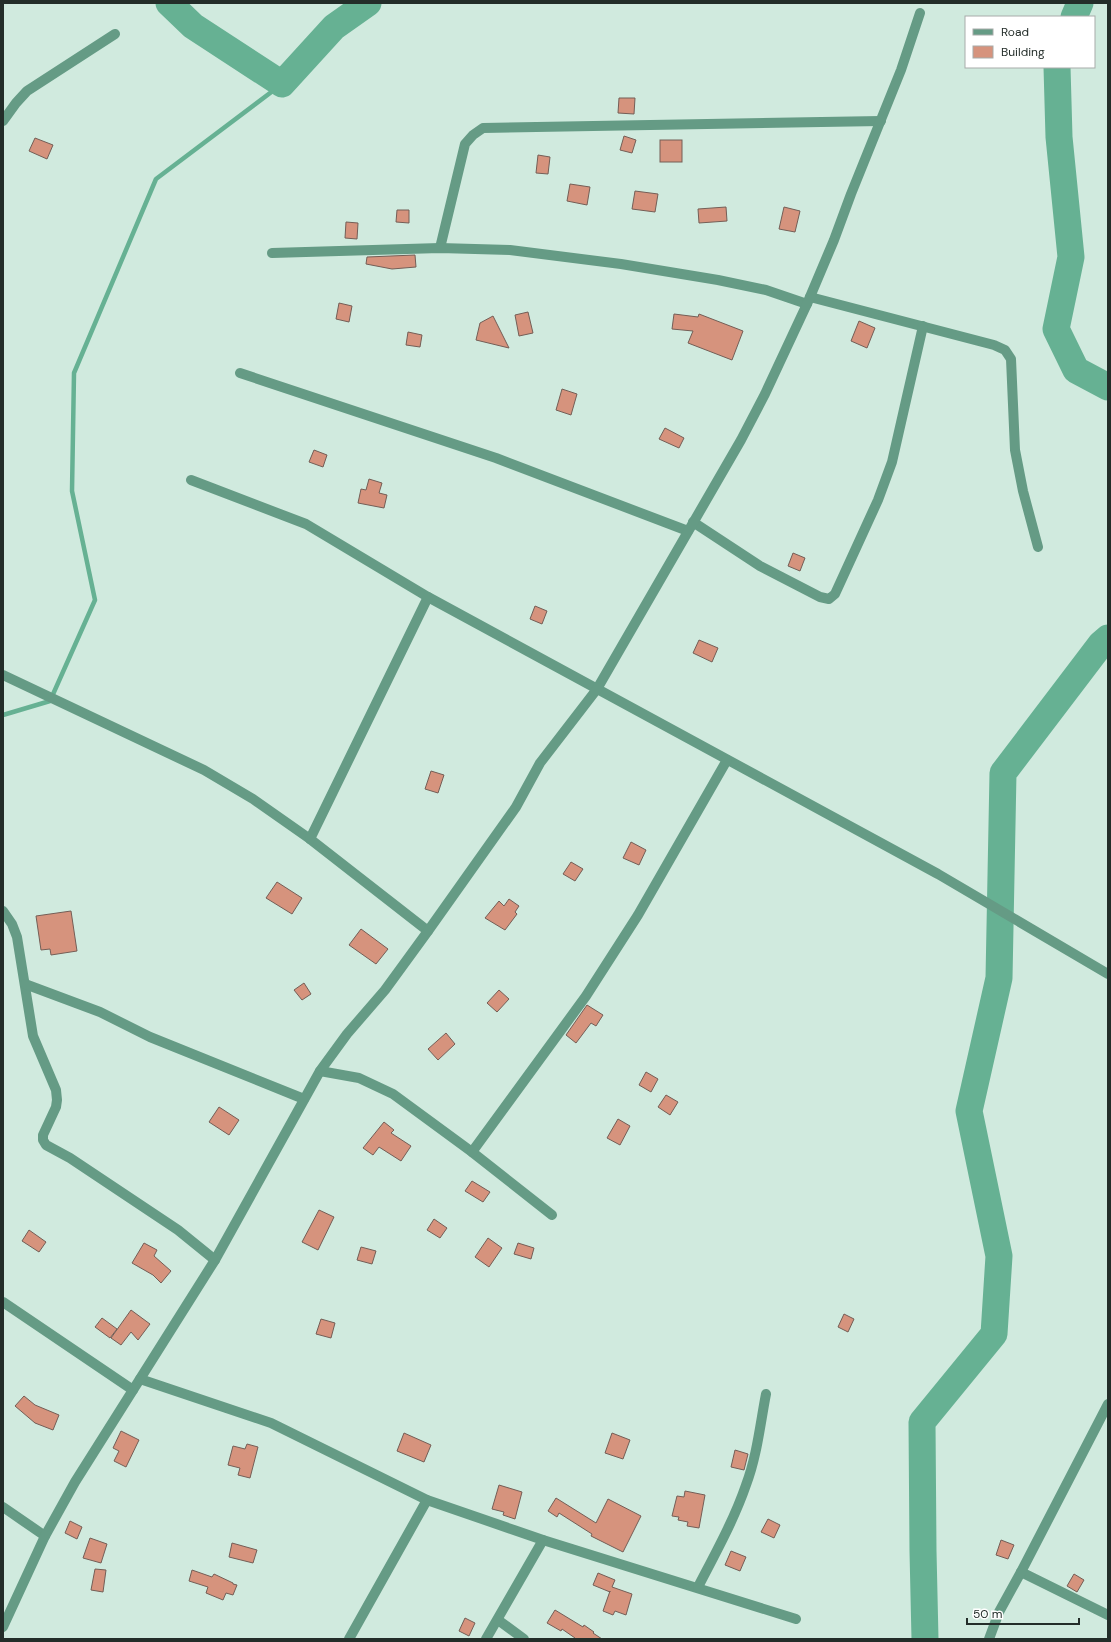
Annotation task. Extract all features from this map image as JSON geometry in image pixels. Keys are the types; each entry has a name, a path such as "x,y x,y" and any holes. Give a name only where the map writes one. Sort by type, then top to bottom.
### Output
{"street":[{"path":"3,1627 45,1536 75,1482 215,1260 320,1071 347,1034 385,990 428,931 516,807 540,763 597,689 688,531 758,407 809,300 901,70 920,13"},
{"path":"3,121 27,91 115,34"},
{"path":"440,248 465,144 473,135 483,128 881,121"},
{"path":"272,253 440,248 510,250 621,264 718,280 766,290 923,326 994,345 1005,350 1011,359 1015,450 1023,491 1038,547"},
{"path":"693,522 760,566 820,597 829,598 835,594 878,500 892,462 923,326"},
{"path":"240,373 496,458 688,531"},
{"path":"191,480 306,524 428,597 938,874 1108,974"},
{"path":"310,839 428,597"},
{"path":"3,675 204,770 253,799 310,839 428,931"},
{"path":"472,1152 586,996 638,915 727,760"},
{"path":"3,911 12,924 17,937 33,1036 56,1090 56,1107 43,1135 43,1140 46,1145 70,1158 178,1230 215,1260"},
{"path":"25,984 100,1012 150,1037 304,1099"},
{"path":"320,1071 359,1078 381,1087 393,1094 472,1152 552,1215"},
{"path":"3,1302 133,1390"},
{"path":"140,1379 271,1423 427,1500 543,1540 796,1619"},
{"path":"698,1588 736,1511 747,1484 756,1451 766,1394"},
{"path":"989,1639 999,1612 1108,1404"},
{"path":"350,1639 427,1500"},
{"path":"3,1507 45,1536"},
{"path":"486,1639 543,1540"},
{"path":"1021,1572 1108,1615"},
{"path":"498,1620 524,1639"}],"building":[{"path":"619,98 635,98 634,114 618,113"},
{"path":"624,136 636,140 632,153 620,150"},
{"path":"35,138 53,145 47,159 29,151"},
{"path":"660,140 682,140 682,162 660,162"},
{"path":"538,155 550,157 548,174 536,173"},
{"path":"570,184 590,187 587,205 567,201"},
{"path":"635,191 658,194 655,212 632,209"},
{"path":"726,207 727,221 699,223 698,209"},
{"path":"784,207 800,211 795,232 779,229"},
{"path":"397,210 409,210 409,223 396,222"},
{"path":"346,222 358,223 357,239 345,238"},
{"path":"415,255 416,267 392,269 366,264 367,257"},
{"path":"339,303 352,306 349,322 336,319"},
{"path":"528,312 533,333 519,336 515,315"},
{"path":"674,314 698,317 699,314 743,331 732,360 688,343 693,331 672,329"},
{"path":"493,316 509,348 476,340 480,323"},
{"path":"859,321 875,328 867,348 851,341"},
{"path":"408,332 422,335 420,347 406,345"},
{"path":"562,389 577,394 571,415 556,410"},
{"path":"665,428 684,438 679,448 659,439"},
{"path":"314,450 327,455 323,467 309,462"},
{"path":"369,479 382,483 379,493 387,495 384,508 358,503 361,489 366,490"},
{"path":"793,553 805,558 800,571 788,566"},
{"path":"535,606 547,611 542,624 530,619"},
{"path":"699,640 718,648 712,662 693,653"},
{"path":"431,771 444,775 438,793 425,789"},
{"path":"631,842 646,850 639,865 623,858"},
{"path":"571,862 583,869 575,881 563,874"},
{"path":"277,882 302,898 292,914 266,898"},
{"path":"509,899 519,906 515,912 517,914 505,930 485,918 499,901 504,906"},
{"path":"71,911 77,951 51,955 50,949 41,950 36,916"},
{"path":"361,929 388,949 376,964 349,945"},
{"path":"304,983 311,994 302,1000 294,990"},
{"path":"499,990 509,999 497,1012 487,1003"},
{"path":"587,1005 603,1015 596,1026 591,1023 576,1043 566,1035"},
{"path":"446,1033 455,1044 438,1060 428,1049"},
{"path":"646,1072 658,1079 651,1092 639,1085"},
{"path":"666,1095 678,1102 670,1115 658,1107"},
{"path":"219,1107 239,1120 229,1135 209,1122"},
{"path":"618,1119 630,1126 620,1145 607,1138"},
{"path":"384,1122 394,1130 391,1133 411,1146 401,1161 379,1147 373,1155 363,1148"},
{"path":"472,1181 490,1192 483,1202 465,1191"},
{"path":"319,1210 334,1217 318,1250 302,1242"},
{"path":"434,1219 447,1228 440,1238 427,1230"},
{"path":"29,1230 46,1242 39,1252 22,1241"},
{"path":"488,1238 502,1248 489,1267 475,1257"},
{"path":"144,1243 157,1250 154,1256 171,1271 161,1283 153,1275 132,1263"},
{"path":"518,1243 534,1248 531,1259 514,1254"},
{"path":"361,1247 376,1251 372,1264 357,1260"},
{"path":"131,1310 150,1324 138,1340 131,1332 121,1345 111,1338"},
{"path":"844,1314 854,1319 848,1332 838,1327"},
{"path":"102,1318 117,1329 110,1338 95,1327"},
{"path":"321,1319 335,1323 331,1338 316,1334"},
{"path":"24,1396 35,1405 59,1415 53,1430 35,1423 15,1406"},
{"path":"121,1431 139,1440 126,1467 114,1461 119,1451 113,1448"},
{"path":"404,1433 431,1445 424,1462 397,1451"},
{"path":"612,1433 630,1440 623,1459 605,1453"},
{"path":"247,1444 258,1447 250,1478 238,1475 240,1468 228,1465 233,1446 245,1449"},
{"path":"735,1450 748,1454 744,1470 731,1467"},
{"path":"499,1485 522,1492 515,1519 503,1515 504,1512 492,1509"},
{"path":"685,1491 705,1495 699,1528 687,1526 688,1522 678,1520 679,1517 672,1516 677,1496 684,1497"},
{"path":"556,1498 596,1523 608,1499 641,1516 623,1552 591,1536 592,1534 559,1513 557,1517 548,1511"},
{"path":"768,1519 780,1525 774,1538 761,1532"},
{"path":"70,1521 82,1527 77,1539 65,1533"},
{"path":"90,1538 107,1544 101,1563 83,1558"},
{"path":"1001,1540 1014,1545 1008,1559 996,1555"},
{"path":"232,1543 257,1550 253,1563 229,1557"},
{"path":"731,1551 746,1557 740,1571 725,1565"},
{"path":"95,1569 106,1570 103,1592 91,1590"},
{"path":"192,1570 212,1577 214,1574 237,1585 233,1595 226,1593 223,1600 206,1593 208,1587 189,1581"},
{"path":"598,1573 615,1580 612,1587 632,1594 626,1615 615,1611 613,1615 603,1611 610,1592 593,1585"},
{"path":"1074,1574 1084,1580 1077,1592 1067,1586"},
{"path":"555,1610 583,1627 584,1625 602,1639 575,1639 562,1629 561,1631 547,1623"},
{"path":"465,1618 475,1623 469,1636 459,1631"}],"waterway":[{"path":"169,3 193,26 282,84 334,27 368,3"},
{"path":"1074,16 1080,3"},
{"path":"1057,68 1059,137 1071,257 1056,329 1076,370 1108,387"},
{"path":"3,715 50,701 95,600 72,491 74,373 156,179 282,84"},
{"path":"925,1639 922,1422 994,1334 999,1256 969,1111 999,978 1003,773 1101,644 1108,638"}]}
